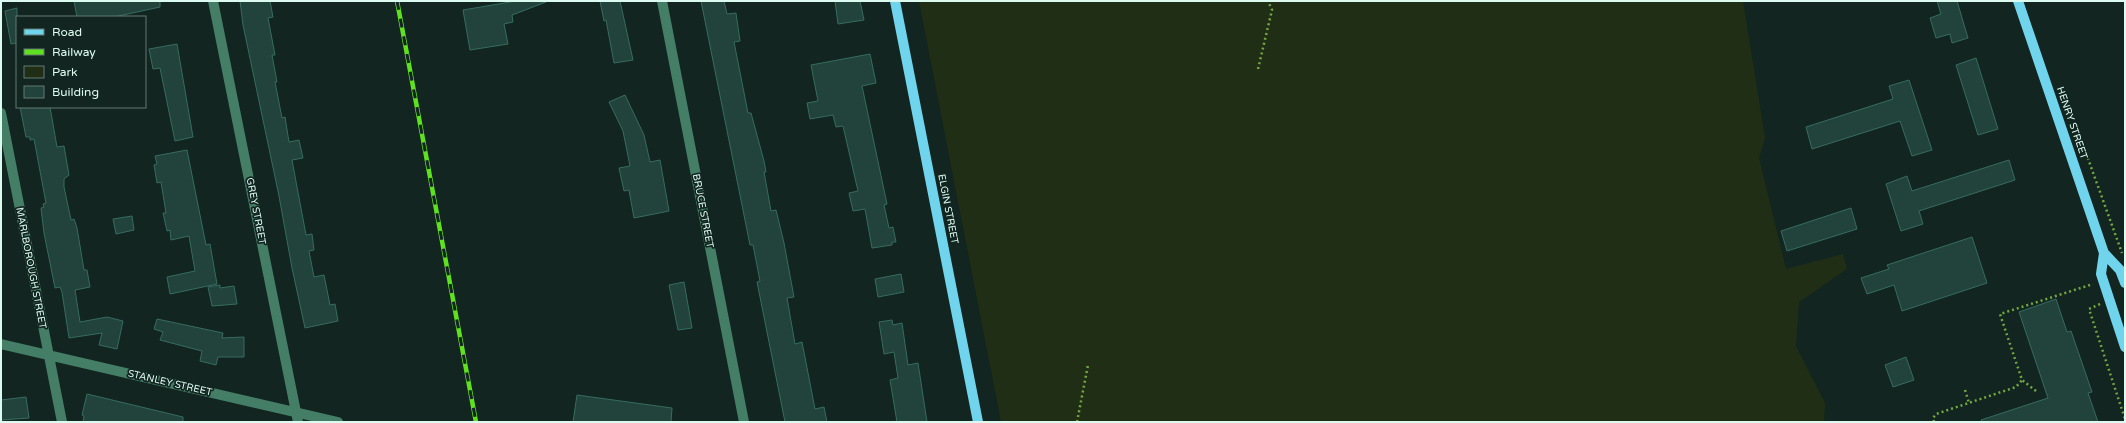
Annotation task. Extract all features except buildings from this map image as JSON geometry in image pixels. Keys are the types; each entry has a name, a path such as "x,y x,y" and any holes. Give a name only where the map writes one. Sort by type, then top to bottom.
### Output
{"main road":[{"name":"ELGIN STREET","path":"895,1 978,422"},
{"name":"HENRY STREET","path":"2018,1 2104,253 2120,270 2125,283"},
{"name":"HENRY STREET","path":"2104,253 2101,274 2125,347"}],"street":[{"name":"GREY STREET","path":"213,1 297,417"},
{"name":"BRUCE STREET","path":"662,1 744,422"},
{"name":"MARLBOROUGH STREET","path":"1,113 62,422"},
{"name":"STANLEY STREET","path":"1,344 297,417 338,422"}],"path":[{"path":"1258,69 1272,10 1268,1"},
{"path":"2082,142 2123,256"},
{"path":"2036,391 2022,380 2000,314 2103,280"},
{"path":"2089,309 2125,419"},
{"path":"1077,422 1088,365"},
{"path":"1934,422 1933,418 1936,414 2016,387 2022,380"},
{"path":"1965,390 1969,403"}],"green space":[{"path":"919,1 1743,1 1765,138 1759,158 1786,269 1843,254 1847,269 1799,302 1796,346 1825,403 1824,422 1001,422"}],"railway":[{"path":"397,1 476,422"}]}
